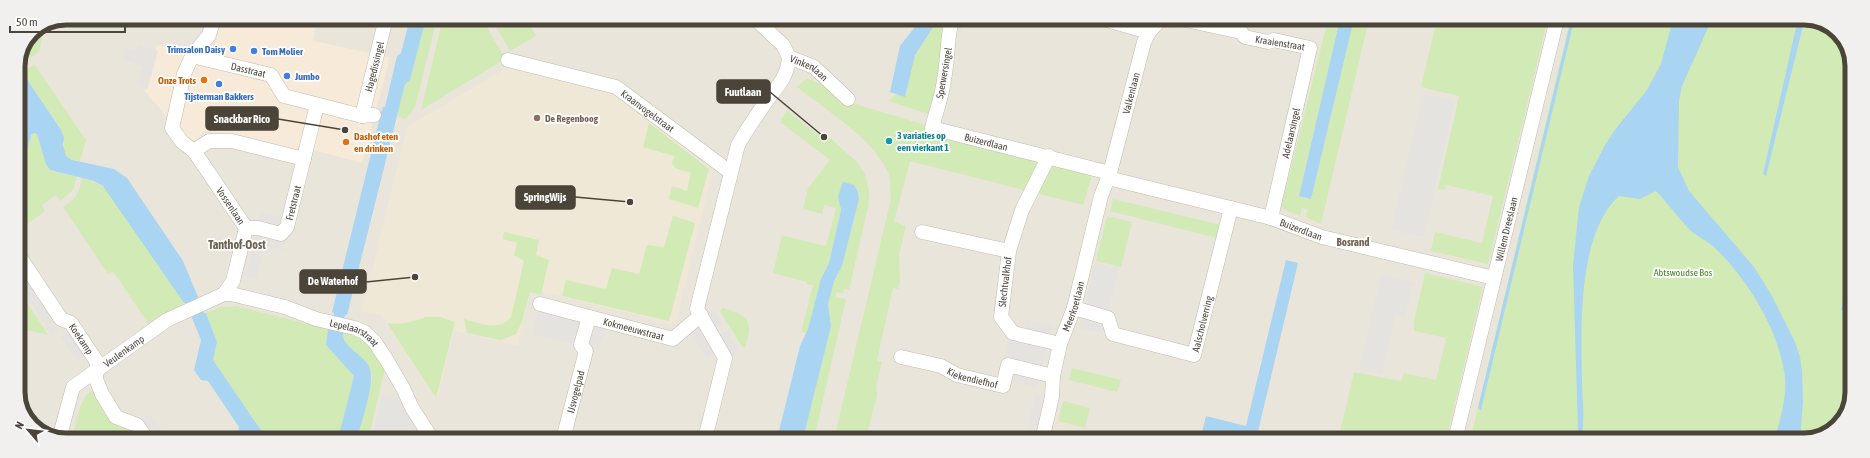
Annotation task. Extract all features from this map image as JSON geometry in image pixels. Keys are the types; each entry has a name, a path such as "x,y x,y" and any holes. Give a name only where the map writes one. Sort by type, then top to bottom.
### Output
{"street":[{"path":"192,56 209,35 212,25"},
{"name":"Hagedissingel","path":"367,111 385,25"},
{"name":"Vinkenlaan","path":"762,25 783,45 789,57 814,67 848,99"},
{"name":"Sperwersingel","path":"932,128 944,81 950,25"},
{"path":"1124,25 1149,32"},
{"name":"Valkenlaan","path":"1109,176 1144,42 1149,32 1155,25"},
{"name":"Kraaienstraat","path":"1209,25 1241,32 1245,37 1268,42 1274,40 1310,48"},
{"name":"Willem Dreeslaan","path":"1457,433 1556,25"},
{"name":"Adelaarsingel","path":"1271,218 1310,48"},
{"name":"Dasstraat","path":"192,56 271,75 284,96 317,105 367,111"},
{"name":"Vossenlaan","path":"192,56 184,74 172,128 182,142 194,151 246,228 233,281 224,294"},
{"path":"706,433 725,358 697,309 730,172 738,145 787,73 789,57"},
{"name":"Kraanvogelstraat","path":"508,60 616,86 730,172"},
{"path":"194,151 209,141 232,141 305,154 317,105"},
{"name":"Buizerdlaan","path":"932,128 1049,156 1109,176 1271,218 1322,237 1494,278"},
{"name":"Fretstraat","path":"246,228 258,228 281,234 287,227 305,154"},
{"name":"Slechtvalkhof","path":"1049,156 1022,210 1009,251 1001,317 1013,333 1060,344"},
{"name":"Meerkoetlaan","path":"1044,433 1052,396 1053,376 1060,344 1074,308 1101,196 1109,176"},
{"name":"Aalscholverring","path":"1074,308 1108,318 1113,334 1194,355 1231,208"},
{"name":"Slechtvalkhof","path":"922,232 1009,251"},
{"name":"Koekamp","path":"25,264 61,318 71,323 97,362 96,379 102,394 116,417 137,425 143,433"},
{"name":"Veulenkamp","path":"61,432 74,387 167,320 224,294"},
{"name":"Lepelaarstraat","path":"224,294 231,294 285,307 316,319 364,332 374,341 428,433"},
{"path":"540,304 589,317"},
{"name":"Kokmeeuwstraat","path":"589,317 673,339 701,315"},
{"name":"IJsvogelpad","path":"565,433 586,351 581,345 589,317"},
{"name":"Kiekendiefhof","path":"901,357 941,366 957,375 1003,386 1008,365 1053,376"}],"shaded area":[{"path":"66,25 1569,25 1472,433 66,433 48,429 48,410 29,410 25,395 25,66 28,50 37,37 50,28"},
{"path":"220,25 316,25 313,41 390,57 362,163 299,146 296,152 205,131 193,142 182,135 145,91 157,45 212,54"},
{"path":"956,25 964,25 962,32 955,30"},
{"path":"138,44 158,51 147,90 139,83 142,66 123,60 125,47 136,50"},
{"path":"510,66 610,90 713,170 675,325 531,289 517,346 454,331 437,401 381,315 362,311 407,127"},
{"path":"1423,93 1455,101 1424,237 1391,230"},
{"path":"260,212 282,217 280,227 258,222"},
{"path":"257,234 285,241 283,250 264,246 256,280 246,277"},
{"path":"1095,263 1119,268 1103,334 1079,328"},
{"path":"1381,274 1413,282 1405,318 1395,316 1382,375 1359,369"},
{"path":"25,278 60,329 52,335 25,295"},
{"path":"540,305 606,325 598,350 532,334"},
{"path":"715,310 723,324 715,328 707,315"},
{"path":"1026,319 1052,326 1036,387 1009,380 1014,361 1004,358 1010,337 1020,340"},
{"path":"699,327 714,353 706,358 691,332"},
{"path":"727,330 740,351 732,356 719,334"},
{"path":"69,332 85,356 78,361 61,337"},
{"path":"1035,394 1044,397 1035,433 1026,433 1027,428 1034,430 1035,427 1028,425"},
{"path":"382,395 400,399 420,433 372,433"},
{"path":"150,414 164,433 151,433 141,420"}],"green space":[{"path":"424,25 435,25 415,107 406,119 397,116 405,83 410,80"},
{"path":"441,25 486,25 505,59 421,110"},
{"path":"495,25 530,25 536,36 510,51"},
{"path":"934,25 945,25 941,80 936,84 928,114 888,101 896,95 905,96 915,55"},
{"path":"1327,25 1339,25 1299,195 1311,199 1353,25 1368,25 1321,224 1306,217 1307,209 1302,208 1300,216 1281,208"},
{"path":"1436,25 1547,25 1488,264 1431,251 1435,232 1482,243 1493,196 1446,185 1444,190 1438,189 1459,96 1421,87"},
{"name":"Abtswoudse Bos","path":"1569,25 1804,25 1820,28 1831,35 1840,45 1845,63 1845,392 1843,405 1837,417 1825,428 1804,433 1472,433"},
{"path":"44,31 39,52 26,61 28,50 32,43"},
{"path":"34,64 86,140 80,161 69,159 64,154 64,138 61,130 25,76 25,66 27,69"},
{"path":"807,78 823,85 845,101 925,125 926,130 1092,176 1083,205 910,161 894,222 906,226 899,255 900,281 898,289 893,288 877,360 882,362 876,387 877,395 868,433 835,433 891,199 890,178 881,160 872,148 848,126 797,87"},
{"path":"787,110 824,140 828,136 857,162 865,174 869,191 868,207 849,290 844,289 843,294 837,292 835,297 846,299 815,433 804,433 831,325 828,304 834,280 842,266 859,199 858,192 854,185 838,196 841,210 829,263 823,274 808,329 806,333 801,332 813,285 773,273 782,235 826,246 836,208 824,205 822,214 803,209 808,188 830,160 780,122"},
{"path":"649,123 709,169 698,208 669,199 672,186 687,191 691,173 675,168 672,164 674,156 643,147"},
{"path":"34,133 37,134 47,167 52,171 77,177 73,190 60,201 56,195 42,205 45,211 25,226 25,159 31,135"},
{"path":"82,178 97,183 109,192 184,303 149,325 113,271 108,274 63,207 76,195 80,188"},
{"path":"1113,199 1221,225 1218,238 1110,211"},
{"path":"673,216 695,223 669,321 562,296 566,280 606,289 612,268 639,274 647,245 664,247"},
{"path":"1107,216 1132,222 1121,267 1096,261"},
{"path":"504,232 539,240 536,255 549,260 541,295 530,292 522,322 516,334 501,340 467,333 464,319 483,324 495,325 506,322 511,317 524,261 514,255 517,243 503,239"},
{"path":"1425,273 1483,287 1448,433 1340,433 1354,372 1401,381 1404,373 1436,380 1446,338 1414,331 1414,321"},
{"path":"25,299 48,335 25,330"},
{"path":"236,306 328,329 326,345 354,376 340,433 263,433 213,360 217,342 206,313 221,307"},
{"path":"722,308 731,310 743,316 746,320 749,330 745,347 742,347 720,311"},
{"path":"426,317 440,317 455,322 436,398 387,323 407,323"},
{"path":"343,333 365,339 385,369 369,433 358,433 372,379 371,371 363,359 347,344"},
{"path":"1072,368 1121,380 1117,392 1069,380"},
{"path":"94,390 118,426 133,430 135,433 74,433 79,411 89,393"},
{"path":"1063,401 1090,408 1085,428 1058,421"}],"water":[{"path":"408,25 424,25 410,80 405,84 347,315 345,315 341,332 343,333 346,343 368,364 371,375 371,384 359,433 340,433 354,376 326,345 328,329 330,330 334,313 332,312 381,113 383,107 385,107 397,56 401,53"},
{"path":"916,25 934,25 915,55 905,97 890,92 900,46"},
{"path":"1339,25 1353,25 1311,199 1299,196"},
{"path":"1570,25 1573,25 1481,410 1478,408"},
{"path":"1671,25 1709,25 1682,86 1679,101 1678,167 1689,191 1754,267 1772,296 1795,342 1800,357 1802,372 1803,402 1801,433 1776,433 1784,401 1785,377 1782,359 1769,324 1750,290 1727,261 1712,246 1690,230 1656,191 1640,199 1619,196 1605,213 1595,234 1584,283 1581,336 1582,433 1578,430 1573,265 1579,207 1589,176 1604,147 1614,131 1647,90 1661,64"},
{"path":"1797,25 1812,26 1825,30 1826,31 1803,26 1766,176 1763,174"},
{"path":"25,76 61,130 64,138 63,145 66,156 72,160 114,169 127,178 183,261 198,297 197,298 204,313 206,313 217,342 213,360 263,433 238,433 239,427 208,381 201,380 194,370 201,340 186,303 184,303 103,186 94,181 50,170 46,164 37,134 34,133 31,135 25,159"},
{"path":"843,182 854,185 858,192 859,199 842,266 834,281 828,304 831,326 804,433 778,433 800,346 808,329 821,279 829,263 841,210 838,196"},
{"path":"1286,260 1298,263 1258,433 1202,432 1206,416 1246,426"},
{"path":"1845,293 1845,311 1841,310"}],"place":[{"name":"Trimsalon Daisy","path":"233,49"},
{"name":"Tom Molier","path":"254,51"},
{"name":"Jumbo","path":"287,76"},
{"name":"Onze Trots","path":"204,80"},
{"name":"Tijsterman Bakkers","path":"219,84"},
{"name":"De Regenboog","path":"537,118"},
{"name":"Snackbar Rico","path":"345,130"},
{"name":"Fuutlaan","path":"824,137"},
{"name":"3 variaties op een vierkant 1","path":"889,141"},
{"name":"Dashof eten en drinken","path":"346,142"},
{"name":"SpringWijs","path":"630,202"},
{"name":"De Waterhof","path":"415,277"}],"district":[{"name":"Bosrand","path":"1353,242"},
{"name":"Tanthof-Oost","path":"237,245"}]}
